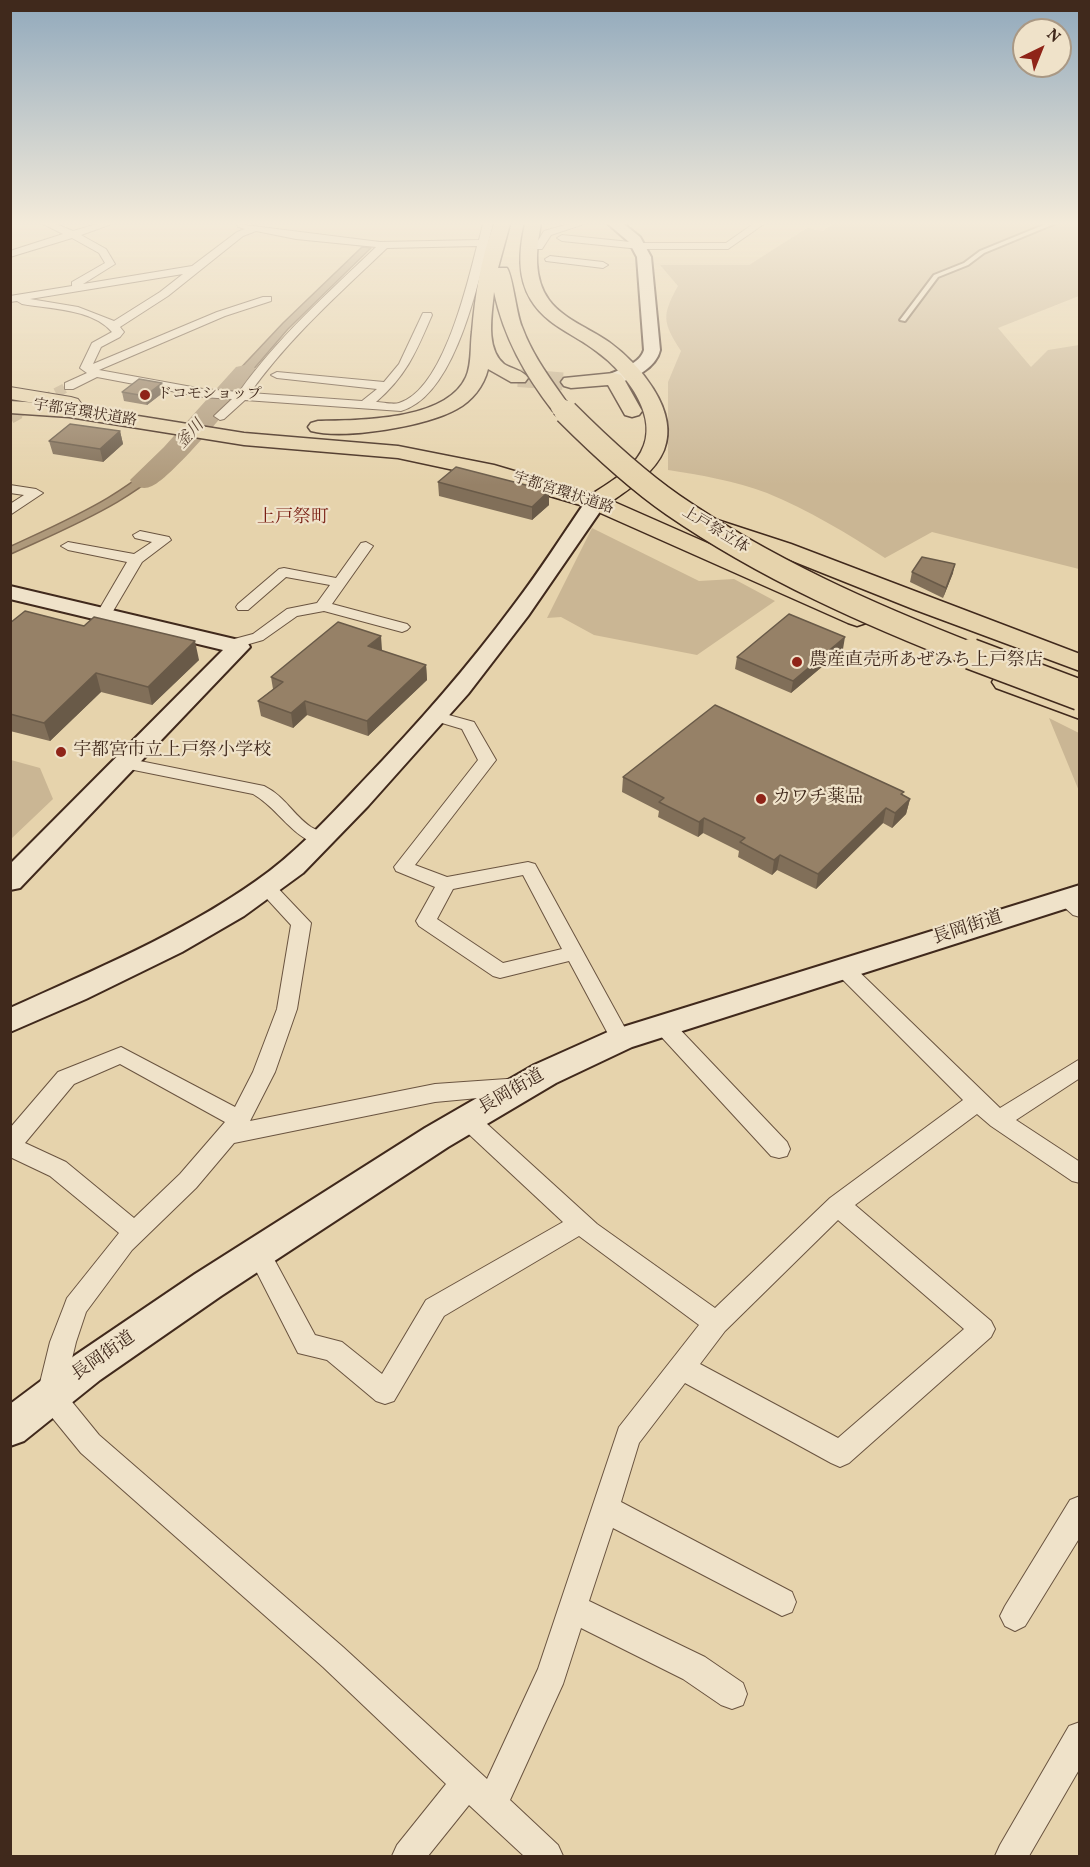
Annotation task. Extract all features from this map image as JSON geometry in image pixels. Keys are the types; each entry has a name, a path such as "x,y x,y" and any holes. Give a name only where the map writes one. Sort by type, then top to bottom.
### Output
{"highway":[{"path":"216,425 354,426 403,420 435,411 460,399 474,383 477,375 482,328 490,311"},
{"name":"上戸祭立体","path":"505,311 514,336 545,389 646,474 720,525 863,598 958,639 1080,685"},
{"path":"548,311 603,346 622,375 647,398 657,431 653,450 601,492"},
{"path":"482,328 485,352 490,362 496,369 518,378"},
{"path":"571,382 622,375"},
{"path":"601,492 634,441 632,410 622,375"},
{"path":"10,388 69,400"},
{"path":"10,407 69,400"},
{"name":"宇都宮環状道路","path":"69,400 149,420 216,425 442,460 527,480 601,492 783,549 932,609 1080,663"},
{"name":"上戸祭立体","path":"567,407 597,446 627,472 668,503 724,538 819,588 948,646 1080,695"},
{"name":"宇都宮環状道路","path":"601,492 786,587 1005,682 1080,711"}],"main road":[{"name":"宇都宮環状道路","path":"10,393 69,400"},
{"name":"宇都宮環状道路","path":"10,402 69,400"}],"street":[{"path":"76,311 92,314 114,326 118,332 96,345 86,368 93,371 203,393 401,407 423,391 441,369 455,338 463,311"},
{"path":"114,326 137,311"},
{"path":"69,400 93,371 230,311"},
{"path":"216,425 243,395 264,365 314,311"},
{"path":"622,375 647,362 652,355 648,311"},
{"path":"365,405 387,386 404,365 427,315"},
{"path":"277,375 387,386"},
{"path":"10,489 36,493 10,511"},
{"path":"10,1021 188,936 266,888 322,840 438,717 510,629 583,524 601,492"},
{"path":"104,615 136,559 164,540 140,535"},
{"path":"68,546 136,559"},
{"path":"323,606 366,546"},
{"path":"243,607 284,572 340,583"},
{"path":"10,592 238,647 10,881"},
{"path":"228,645 258,637 292,612 323,606 402,627"},
{"path":"438,717 468,726 488,760 403,867 446,884 528,868 621,1039"},
{"path":"125,763 258,790 273,798 303,830 322,840"},
{"path":"446,884 426,921 500,971 574,953"},
{"path":"266,888 302,923 287,1009 264,1072 234,1127 188,1181 124,1243 76,1306 63,1342 50,1395 90,1444 333,1657 543,1855"},
{"name":"長岡街道","path":"10,1428 50,1395 259,1253 467,1119 521,1086 586,1053 663,1025 843,968 1074,901"},
{"path":"843,968 999,1120 1080,1174"},
{"path":"663,1025 779,1149"},
{"path":"135,1232 58,1169 10,1145 66,1078 121,1054 234,1127 435,1093 521,1086"},
{"path":"999,1120 1080,1067"},
{"path":"491,1804 552,1673 628,1436 716,1323 837,1205 978,1101"},
{"path":"467,1119 581,1223 716,1323"},
{"path":"681,1367 840,1454 982,1329 837,1205"},
{"path":"259,1253 307,1345 333,1350 385,1392 435,1308 581,1223"},
{"path":"604,1508 782,1602"},
{"path":"1015,1616 1080,1510"},
{"path":"572,1608 694,1668 732,1695"},
{"path":"1011,1857 1080,1737"},
{"path":"408,1857 467,1783"}],"lane":[{"path":"903,320 910,311"}],"shaded area":[{"path":"295,311 306,311 234,392 219,391"},
{"path":"1041,311 998,328 1031,367 1048,350 1079,345 1079,569 932,532 885,558 828,523 767,493 718,479 668,470 668,382 681,351 668,326 667,312"},
{"path":"178,440 191,442 152,479 107,508 11,554 11,546 79,514 122,489 142,475"},
{"path":"592,528 699,581 734,579 775,601 697,655 594,635 561,617 547,618"},
{"path":"1049,718 1079,733 1079,791"},
{"path":"11,760 40,768 53,799 11,839"}],"building":[{"path":"139,379 162,383 145,396 122,392"},
{"path":"70,424 120,431 100,449 49,441"},
{"path":"456,467 549,491 532,507 438,482"},
{"path":"922,557 955,564 946,588 912,572"},
{"path":"25,611 84,626 94,617 195,641 148,687 96,673 44,723 10,714 10,623"},
{"path":"789,614 845,637 793,681 737,657"},
{"path":"338,622 381,636 368,646 426,665 367,721 305,701 291,713 258,701 283,682 271,677"},
{"name":"カワチ薬品","path":"715,705 904,792 901,794 910,799 895,813 886,808 818,874 780,855 774,860 740,842 745,838 704,818 699,822 659,802 664,798 623,777"}],"waterway":[{"name":"釜川","path":"144,480 174,453 245,372"}],"tunnel":[{"path":"518,378 571,382"},
{"path":"16,414 69,386"},
{"path":"10,417 19,412"}],"place":[{"name":"ドコモショップ","path":"145,395"},
{"name":"農産直売所あぜみち上戸祭店","path":"797,662"},
{"name":"宇都宮市立上戸祭小学校","path":"61,752"},
{"name":"カワチ薬品","path":"761,799"}],"district":[{"name":"上戸祭町","path":"293,519"}]}
